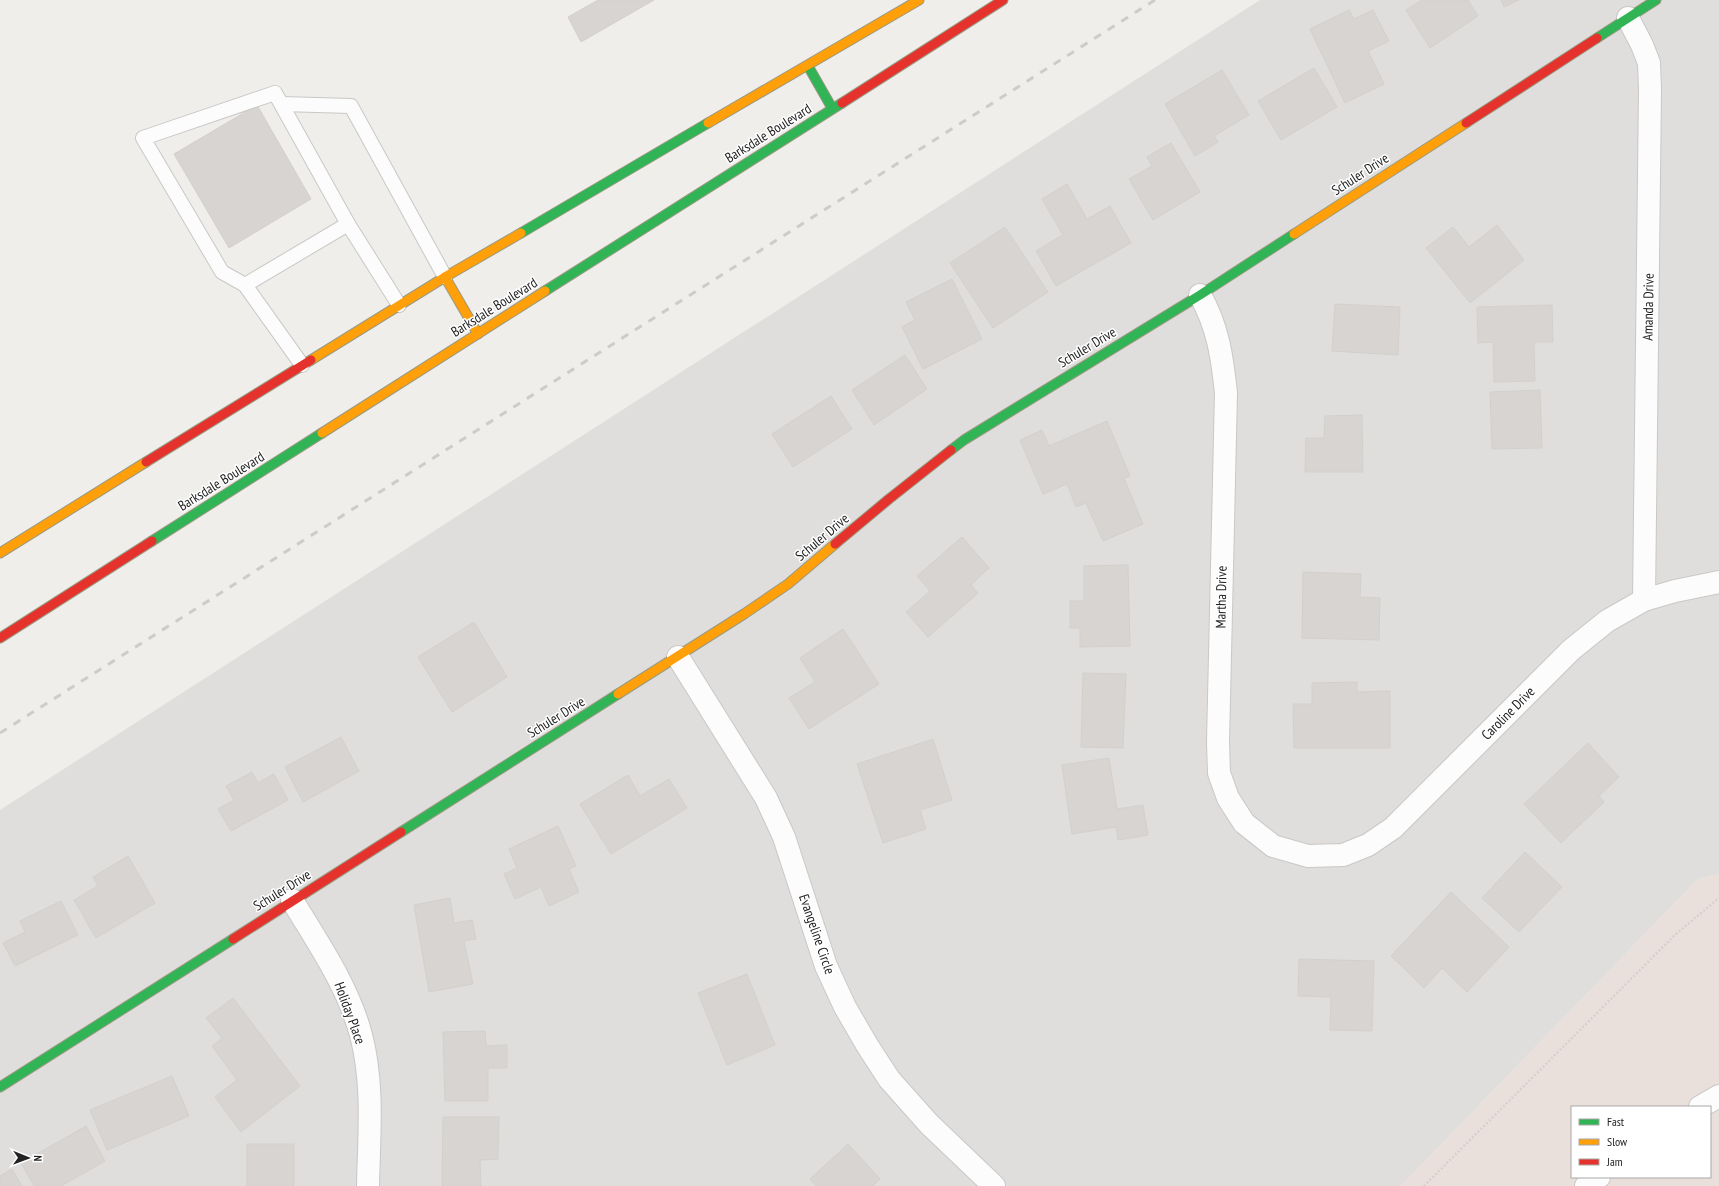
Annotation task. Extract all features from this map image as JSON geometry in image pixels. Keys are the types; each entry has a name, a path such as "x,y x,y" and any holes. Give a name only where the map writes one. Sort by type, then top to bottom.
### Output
{"main road":[{"path":"0,553 445,277 919,0"},
{"name":"Barksdale Boulevard","path":"0,638 1004,0"},
{"name":"Schuler Drive","path":"0,1086 678,657 788,584 889,499 964,440 1200,295 1656,0"},
{"path":"808,66 832,108"},
{"path":"445,277 478,334"}],"street":[{"name":"Amanda Drive","path":"1628,18 1642,44 1649,63 1650,90 1644,600"},
{"name":"Martha Drive","path":"1200,295 1210,313 1216,331 1223,359 1226,393 1219,773 1228,798 1244,823 1273,846 1308,856"},
{"name":"Caroline Drive","path":"1308,856 1343,855 1368,845 1393,828 1571,650 1606,621 1644,600 1675,591 1719,582"},
{"name":"Evangeline Circle","path":"678,657 766,798 784,837 826,966 845,1007 867,1045 889,1079 929,1124 994,1186"},
{"name":"Holiday Place","path":"292,900 348,998 361,1035 368,1070 368,1186"},
{"path":"1702,1106 1719,1096"},
{"path":"1586,1186 1598,1178"}],"lane":[{"path":"302,365 245,285 222,272 143,138 275,93 348,224 399,305"},
{"path":"282,104 351,106 445,277"},
{"path":"245,285 348,224"}],"path":[{"path":"1424,1186 1676,934 1719,898"}],"shaded area":[{"path":"1260,0 1719,0 1719,874 1698,879 1401,1186 0,1186 0,810"},
{"path":"1719,874 1719,1186 1401,1186 1698,879"}],"building":[{"path":"598,0 654,0 581,42 568,17"},
{"path":"1422,0 1468,0 1478,16 1430,48 1406,10"},
{"path":"1501,0 1519,0 1504,7"},
{"path":"1349,10 1354,19 1373,10 1389,41 1368,51 1384,84 1345,103 1310,29"},
{"path":"1314,68 1337,107 1281,140 1258,101"},
{"path":"1222,70 1249,115 1214,136 1218,142 1195,156 1165,104"},
{"path":"257,105 311,199 229,248 174,154"},
{"path":"1171,143 1200,192 1153,220 1129,179 1152,166 1147,157"},
{"path":"1067,184 1087,219 1110,206 1131,243 1056,286 1036,251 1063,235 1042,199"},
{"path":"1497,225 1524,260 1470,303 1426,248 1453,227 1469,247"},
{"path":"1005,227 1048,292 993,328 950,263"},
{"path":"952,279 982,339 923,369 902,327 915,320 906,302"},
{"path":"1335,304 1400,307 1398,355 1332,351"},
{"path":"1552,305 1553,342 1534,342 1535,381 1494,382 1493,342 1478,343 1477,307"},
{"path":"905,355 927,389 874,425 852,390"},
{"path":"1540,390 1542,448 1492,449 1490,392"},
{"path":"831,396 852,429 793,467 772,434"},
{"path":"1362,415 1363,472 1305,472 1306,438 1324,438 1325,416"},
{"path":"1107,421 1130,476 1124,478 1143,524 1103,541 1086,503 1076,507 1067,484 1043,494 1020,440 1042,430 1049,446"},
{"path":"962,537 989,568 971,585 978,593 928,637 906,612 930,591 917,576"},
{"path":"1128,565 1130,646 1080,647 1080,628 1070,628 1070,601 1084,601 1084,566"},
{"path":"1303,572 1361,574 1360,597 1380,598 1379,640 1302,638"},
{"path":"474,622 507,677 452,712 418,657"},
{"path":"843,629 879,684 809,729 789,698 815,682 800,658"},
{"path":"1083,673 1126,674 1123,748 1081,747"},
{"path":"1357,682 1357,692 1390,691 1390,748 1294,748 1293,704 1312,704 1312,683"},
{"path":"341,737 359,771 303,802 285,767"},
{"path":"933,739 952,800 920,810 926,829 883,843 857,764"},
{"path":"1588,743 1619,777 1599,796 1604,802 1561,843 1524,804"},
{"path":"1109,758 1117,809 1143,805 1148,835 1118,840 1116,827 1072,834 1062,765"},
{"path":"252,772 258,783 274,774 288,800 231,831 218,809 234,800 226,786"},
{"path":"628,775 640,796 669,779 687,808 611,854 580,804"},
{"path":"558,826 576,866 569,869 579,892 549,906 541,887 515,899 504,874 517,868 509,849"},
{"path":"1525,852 1562,887 1519,932 1482,898"},
{"path":"128,856 155,903 96,938 74,900 98,886 93,877"},
{"path":"1451,892 1509,947 1467,992 1442,968 1424,988 1391,956"},
{"path":"450,898 454,923 472,920 476,939 464,941 473,984 429,992 414,905"},
{"path":"61,901 78,935 15,966 3,943 25,932 20,921"},
{"path":"1299,959 1374,961 1372,1031 1330,1030 1331,997 1298,996"},
{"path":"747,974 775,1045 727,1065 698,993"},
{"path":"233,998 300,1086 241,1132 215,1097 237,1080 212,1046 222,1038 206,1018"},
{"path":"485,1031 486,1046 507,1045 507,1068 488,1068 488,1101 445,1101 443,1032"},
{"path":"172,1076 189,1116 107,1150 90,1110"},
{"path":"443,1117 499,1117 498,1159 480,1160 481,1186 442,1186"},
{"path":"86,1126 105,1161 61,1186 34,1186 21,1163"},
{"path":"247,1144 294,1144 294,1186 247,1186"},
{"path":"848,1144 880,1179 873,1186 816,1186 810,1179"},
{"path":"12,1169 22,1186 0,1186 0,1176"}],"railway":[{"path":"0,733 1155,0"}],"traffic: fast":[{"path":"1597,38 1656,0"},
{"path":"808,66 832,108"},
{"path":"545,291 842,103"},
{"path":"521,233 708,123"},
{"path":"951,450 964,440 1200,295 1294,234"},
{"path":"152,541 322,433"},
{"path":"401,832 618,694"},
{"path":"0,1087 233,939"}],"traffic: slow":[{"path":"708,123 919,0"},
{"path":"1294,234 1466,123"},
{"path":"311,360 445,277 521,233"},
{"path":"445,277 478,334"},
{"path":"322,433 545,291"},
{"path":"0,553 146,462"},
{"path":"618,694 744,614 788,584 835,544"}],"traffic: jam":[{"path":"842,103 1003,0"},
{"path":"1466,123 1597,38"},
{"path":"146,462 311,360"},
{"path":"835,544 951,450"},
{"path":"0,638 152,541"},
{"path":"233,939 401,832"}]}
